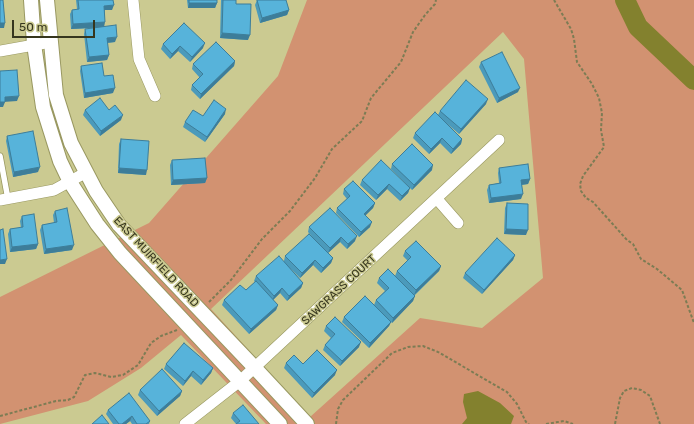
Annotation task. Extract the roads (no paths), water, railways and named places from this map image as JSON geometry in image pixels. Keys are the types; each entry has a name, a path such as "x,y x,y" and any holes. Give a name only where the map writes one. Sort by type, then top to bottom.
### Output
{"street":[{"name":"EAST MUIRFIELD ROAD","path":"31,0 34,44 43,107 60,161 70,182 97,224 120,253 280,424"},
{"name":"EAST MUIRFIELD ROAD","path":"47,0 56,95 71,143 85,173 119,225 307,424"},
{"path":"133,0 139,59 156,96"},
{"path":"0,51 50,42"},
{"name":"SAWGRASS COURT","path":"185,424 255,368 499,140"},
{"path":"4,199 54,190 85,173"},
{"path":"437,199 458,223"}],"lane":[{"path":"0,156 4,199"}],"waterway":[{"path":"625,0 638,27 694,80"}]}
